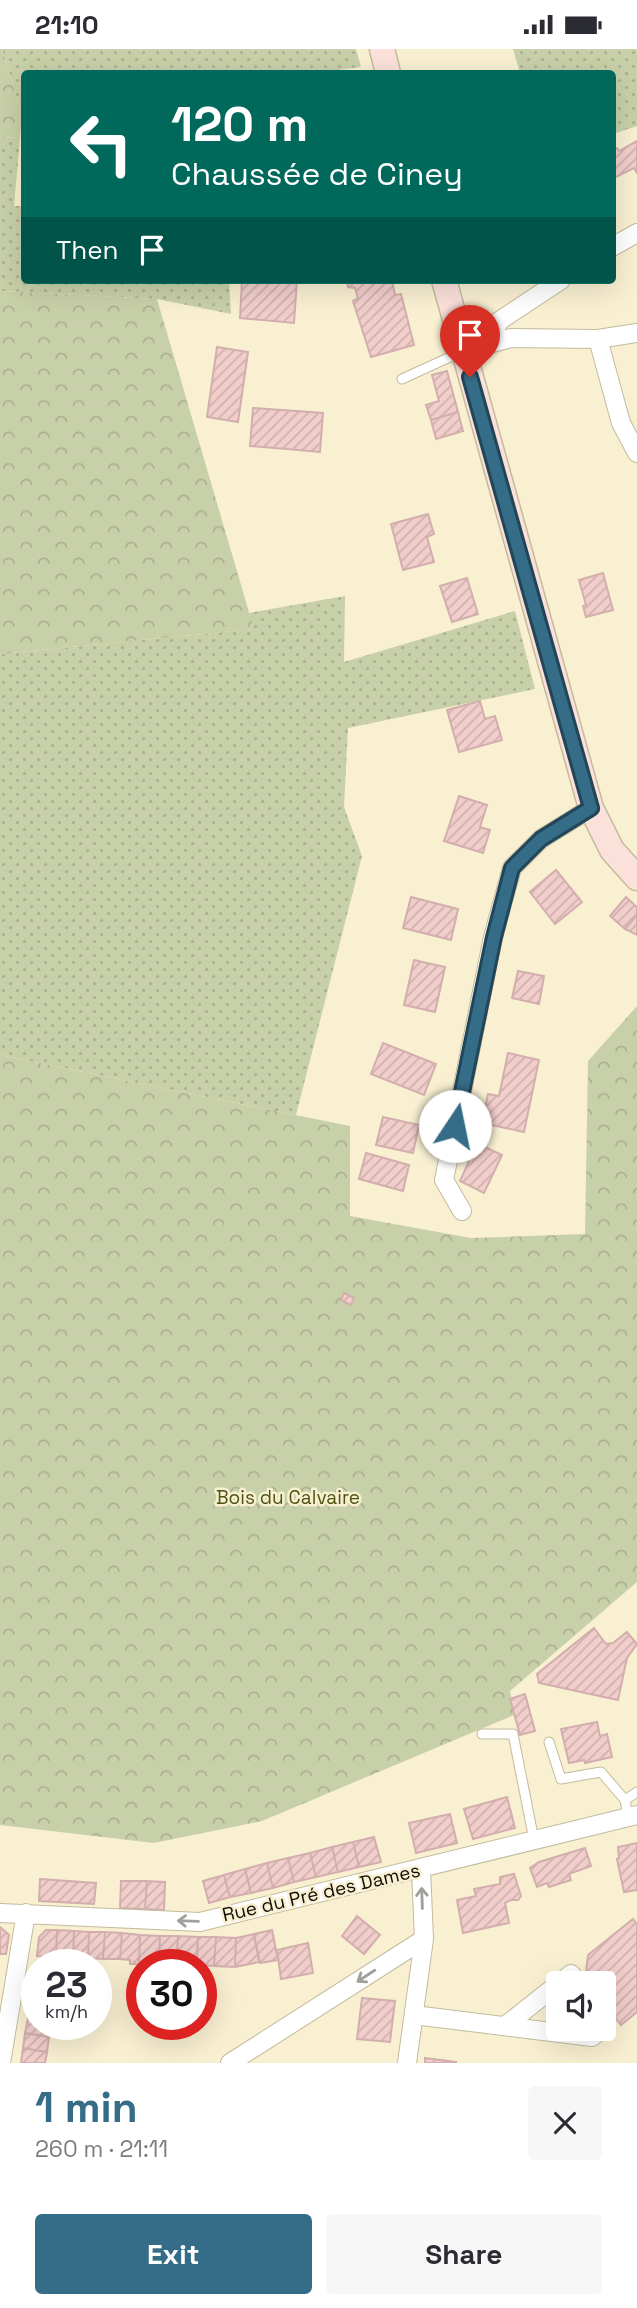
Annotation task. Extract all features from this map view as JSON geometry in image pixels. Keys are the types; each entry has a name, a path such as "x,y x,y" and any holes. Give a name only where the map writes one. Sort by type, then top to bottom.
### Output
{"main road":[{"path":"382,49 387,70"},
{"path":"445,284 591,808 612,850 637,878"}],"street":[{"path":"616,245 637,233"},
{"path":"488,344 499,321 555,284"},
{"path":"463,351 511,338 598,339 637,333"},
{"path":"598,339 621,423 637,453"},
{"path":"462,1211 443,1180 494,937 512,868 541,839 591,808"},
{"name":"Rue du Pré des Dames","path":"0,1913 200,1921 421,1869 534,1840 630,1811"},
{"path":"407,2063 424,1939 421,1869"},
{"path":"1,2063 26,1913"},
{"path":"230,2063 424,1939"},
{"path":"505,2026 546,1993"},
{"path":"414,2015 546,2031"}],"lane":[{"path":"402,379 463,351"},
{"path":"482,1734 513,1734 534,1840"},
{"path":"549,1742 561,1779 601,1772 630,1811"},
{"path":"630,1811 637,1792"}],"green space":[{"path":"2,49 356,49 361,67 338,70 21,70 21,112"},
{"path":"2,49 21,112 21,126 20,138 0,137"},
{"path":"513,49 637,49 637,126 616,133 616,70 519,70"},
{"path":"0,137 20,138 14,206 21,206 21,284 229,284 231,314 157,299 0,291"},
{"path":"0,291 157,299 254,629 0,654"},
{"path":"345,596 344,662 515,611 535,689 348,728 344,807 362,856 296,1115 0,1055 0,654 253,629 249,613"},
{"name":"Bois du Calvaire","path":"637,1006 637,1582 510,1691 514,1715 262,1821 154,1843 0,1825 0,1055 350,1126 350,1216 471,1238 585,1234 588,1061"}],"building":[{"path":"637,141 637,173 634,168 616,177 616,148 619,151"},
{"path":"242,284 297,284 294,323 240,318"},
{"path":"348,284 393,284 395,295 401,294 414,345 371,357 353,301 358,298 355,288 348,287"},
{"path":"217,347 248,352 238,422 207,417"},
{"path":"447,371 458,412 431,420 426,405 439,401 432,375"},
{"path":"253,408 323,413 320,452 250,446"},
{"path":"458,412 463,431 436,439 431,420"},
{"path":"428,514 434,534 427,537 434,562 403,570 391,524"},
{"path":"603,573 613,610 586,617 583,606 586,605 579,580"},
{"path":"467,578 478,614 452,622 440,586"},
{"path":"480,701 485,719 495,716 502,740 459,752 447,710"},
{"path":"459,796 487,805 480,827 490,830 483,853 444,841"},
{"path":"556,870 582,902 555,924 530,892"},
{"path":"411,897 458,909 451,940 403,928"},
{"path":"626,897 637,907 637,915 625,929 610,916"},
{"path":"637,915 637,935 625,929"},
{"path":"414,960 445,967 435,1012 404,1005"},
{"path":"518,971 544,976 539,1004 512,998"},
{"path":"383,1043 436,1064 424,1095 371,1074"},
{"path":"508,1053 539,1060 524,1132 482,1123 488,1094 499,1096"},
{"path":"383,1117 419,1125 413,1153 376,1145"},
{"path":"470,1140 502,1155 484,1193 460,1181 469,1161 462,1158"},
{"path":"366,1153 409,1165 403,1191 359,1179"},
{"path":"344,1293 354,1298 351,1305 341,1300"},
{"path":"594,1628 606,1644 613,1643 627,1632 637,1644 627,1658 618,1700 539,1683 537,1674"},
{"path":"525,1694 535,1731 520,1735 510,1699"},
{"path":"597,1722 600,1736 607,1734 612,1757 585,1763 584,1760 569,1763 561,1729"},
{"path":"507,1797 515,1828 473,1839 464,1809"},
{"path":"450,1814 457,1843 416,1853 409,1823"},
{"path":"374,1837 381,1862 359,1867 353,1842"},
{"path":"353,1842 359,1867 338,1872 332,1847"},
{"path":"637,1843 637,1890 624,1892 617,1859 618,1847"},
{"path":"332,1847 338,1872 316,1877 310,1853"},
{"path":"585,1848 591,1866 569,1874 571,1880 549,1887 547,1883 537,1887 530,1868 539,1862"},
{"path":"310,1853 316,1877 294,1882 288,1858"},
{"path":"288,1858 294,1882 273,1888 267,1863"},
{"path":"267,1863 273,1888 251,1893 245,1869"},
{"path":"245,1869 251,1893 230,1897 224,1875"},
{"path":"514,1874 521,1896 518,1900 505,1903 509,1923 463,1933 457,1900 476,1896 474,1889 500,1884 500,1877"},
{"path":"224,1875 230,1897 209,1903 203,1881"},
{"path":"40,1879 96,1883 94,1904 39,1901"},
{"path":"121,1881 147,1881 145,1909 120,1908"},
{"path":"147,1881 165,1882 164,1910 145,1909"},
{"path":"357,1916 380,1935 364,1954 342,1936"},
{"path":"633,1919 637,1924 637,2012 621,2025 616,2019 616,1971 586,1971 588,1955"},
{"path":"0,1927 9,1935 6,1954 0,1954"},
{"path":"46,1930 57,1930 56,1949 38,1949 39,1937"},
{"path":"57,1930 74,1931 73,1949 56,1949"},
{"path":"272,1930 278,1960 260,1963 254,1934"},
{"path":"74,1931 89,1932 88,1949 73,1949"},
{"path":"89,1932 105,1932 104,1949 88,1949"},
{"path":"105,1932 122,1933 120,1959 112,1959 112,1949 104,1949"},
{"path":"122,1933 140,1935 140,1949 126,1949 126,1960 120,1959"},
{"path":"254,1934 259,1962 235,1967 236,1938"},
{"path":"140,1935 160,1936 160,1949 140,1949"},
{"path":"160,1936 178,1936 177,1949 160,1949"},
{"path":"178,1936 198,1937 197,1949 177,1949"},
{"path":"198,1937 216,1937 215,1949 198,1949"},
{"path":"216,1937 236,1938 235,1967 217,1966"},
{"path":"308,1943 313,1973 281,1979 277,1950"},
{"path":"362,1998 395,2001 390,2042 357,2039"},
{"path":"24,2040 49,2040 47,2052 23,2048"},
{"path":"23,2048 47,2052 45,2063 21,2063"},
{"path":"425,2058 456,2062 456,2063 425,2063"}],"route":[{"path":"455,1126 494,937 512,868 541,839 591,808 470,377"}]}
